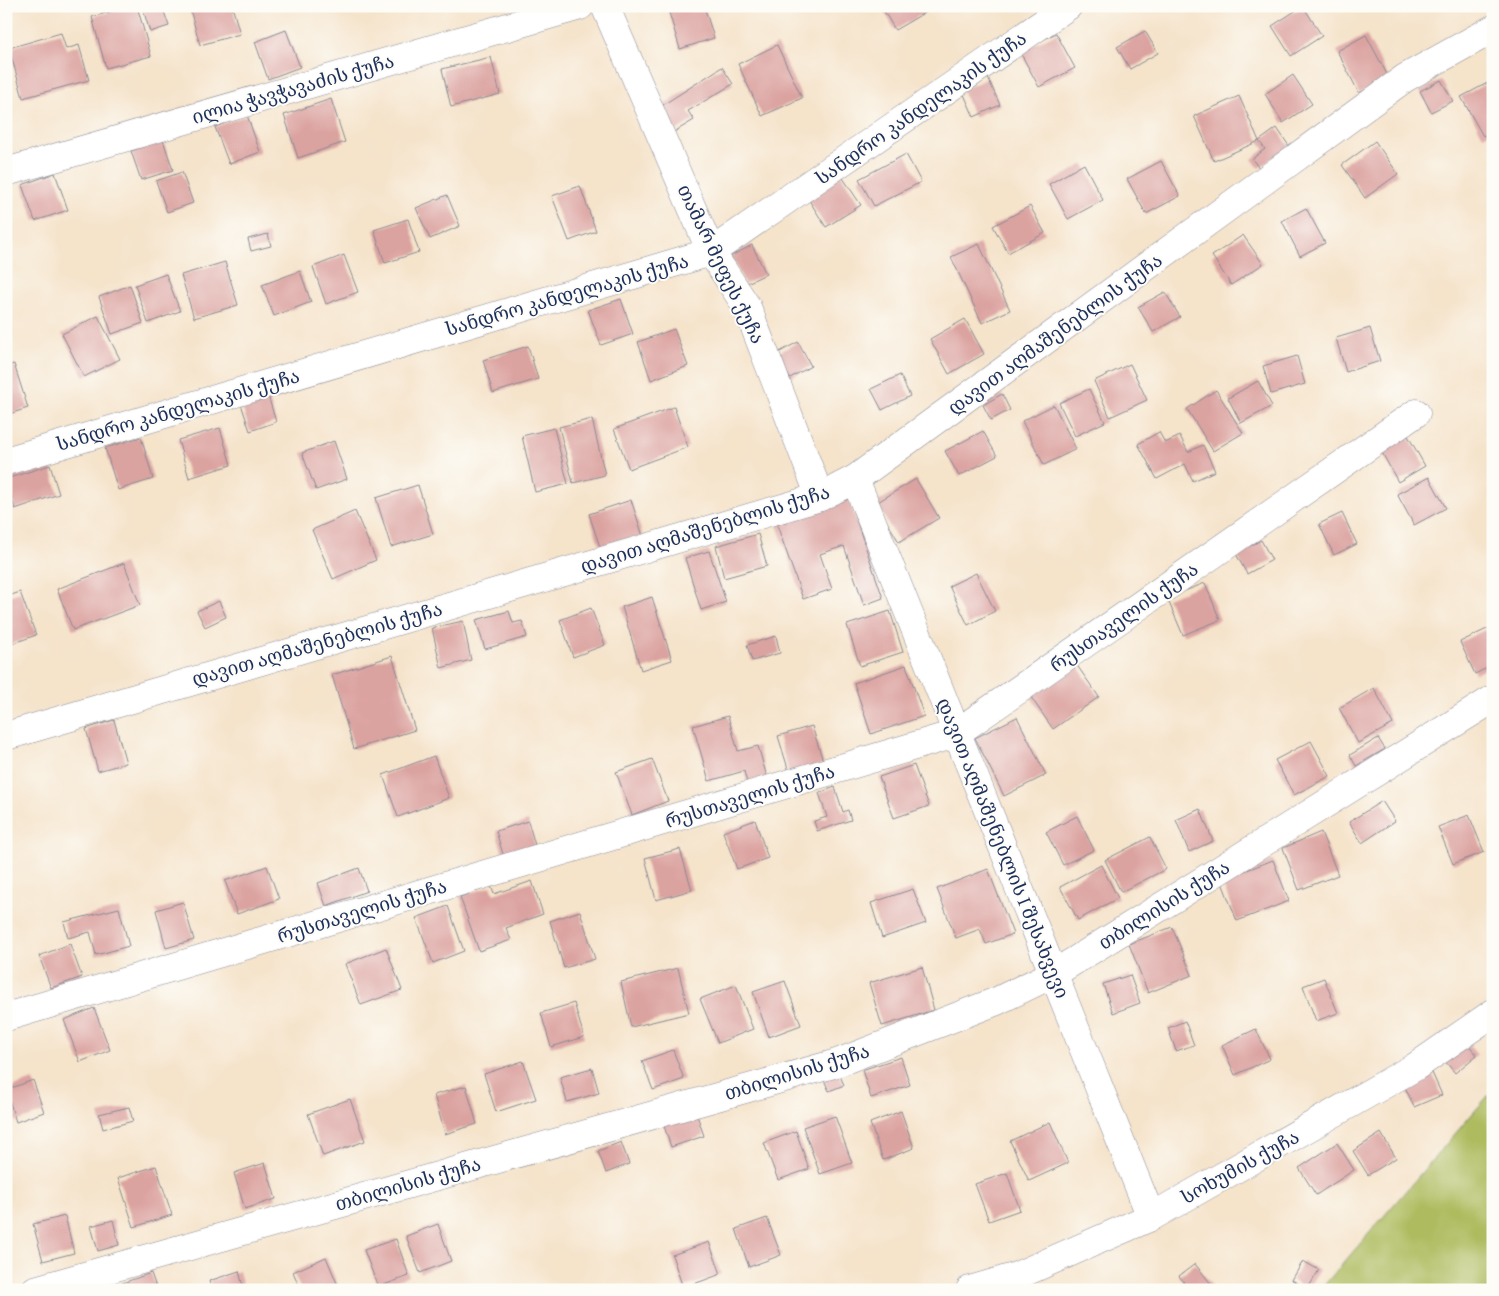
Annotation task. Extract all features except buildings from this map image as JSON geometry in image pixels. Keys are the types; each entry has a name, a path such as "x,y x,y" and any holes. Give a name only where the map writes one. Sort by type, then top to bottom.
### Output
{"street":[{"name":"ილია ჭავჭავაძის ქუჩა","path":"6,172 580,6"},
{"name":"თამარ მეფეს ქუჩა","path":"605,6 711,252 747,307 820,497"},
{"name":"სანდრო კანდელაკის ქუჩა","path":"6,460 711,252 1068,6"},
{"name":"დავით აღმაშენებლის ქუჩა","path":"6,736 820,497 855,480 1405,78 1493,29"},
{"name":"რუსთაველის ქუჩა","path":"6,1017 955,734 1416,413"},
{"name":"დავით აღმაშენებლის I შესახვევი","path":"855,480 955,734 1055,973 1151,1217"},
{"name":"თბილისის ქუჩა","path":"35,1290 837,1063 997,1001 1055,973 1493,699"},
{"name":"სოხუმის ქუჩა","path":"970,1290 1014,1277 1151,1217 1416,1067 1493,1013"}],"green space":[{"path":"1493,1090 1493,1290 1320,1290"}]}
